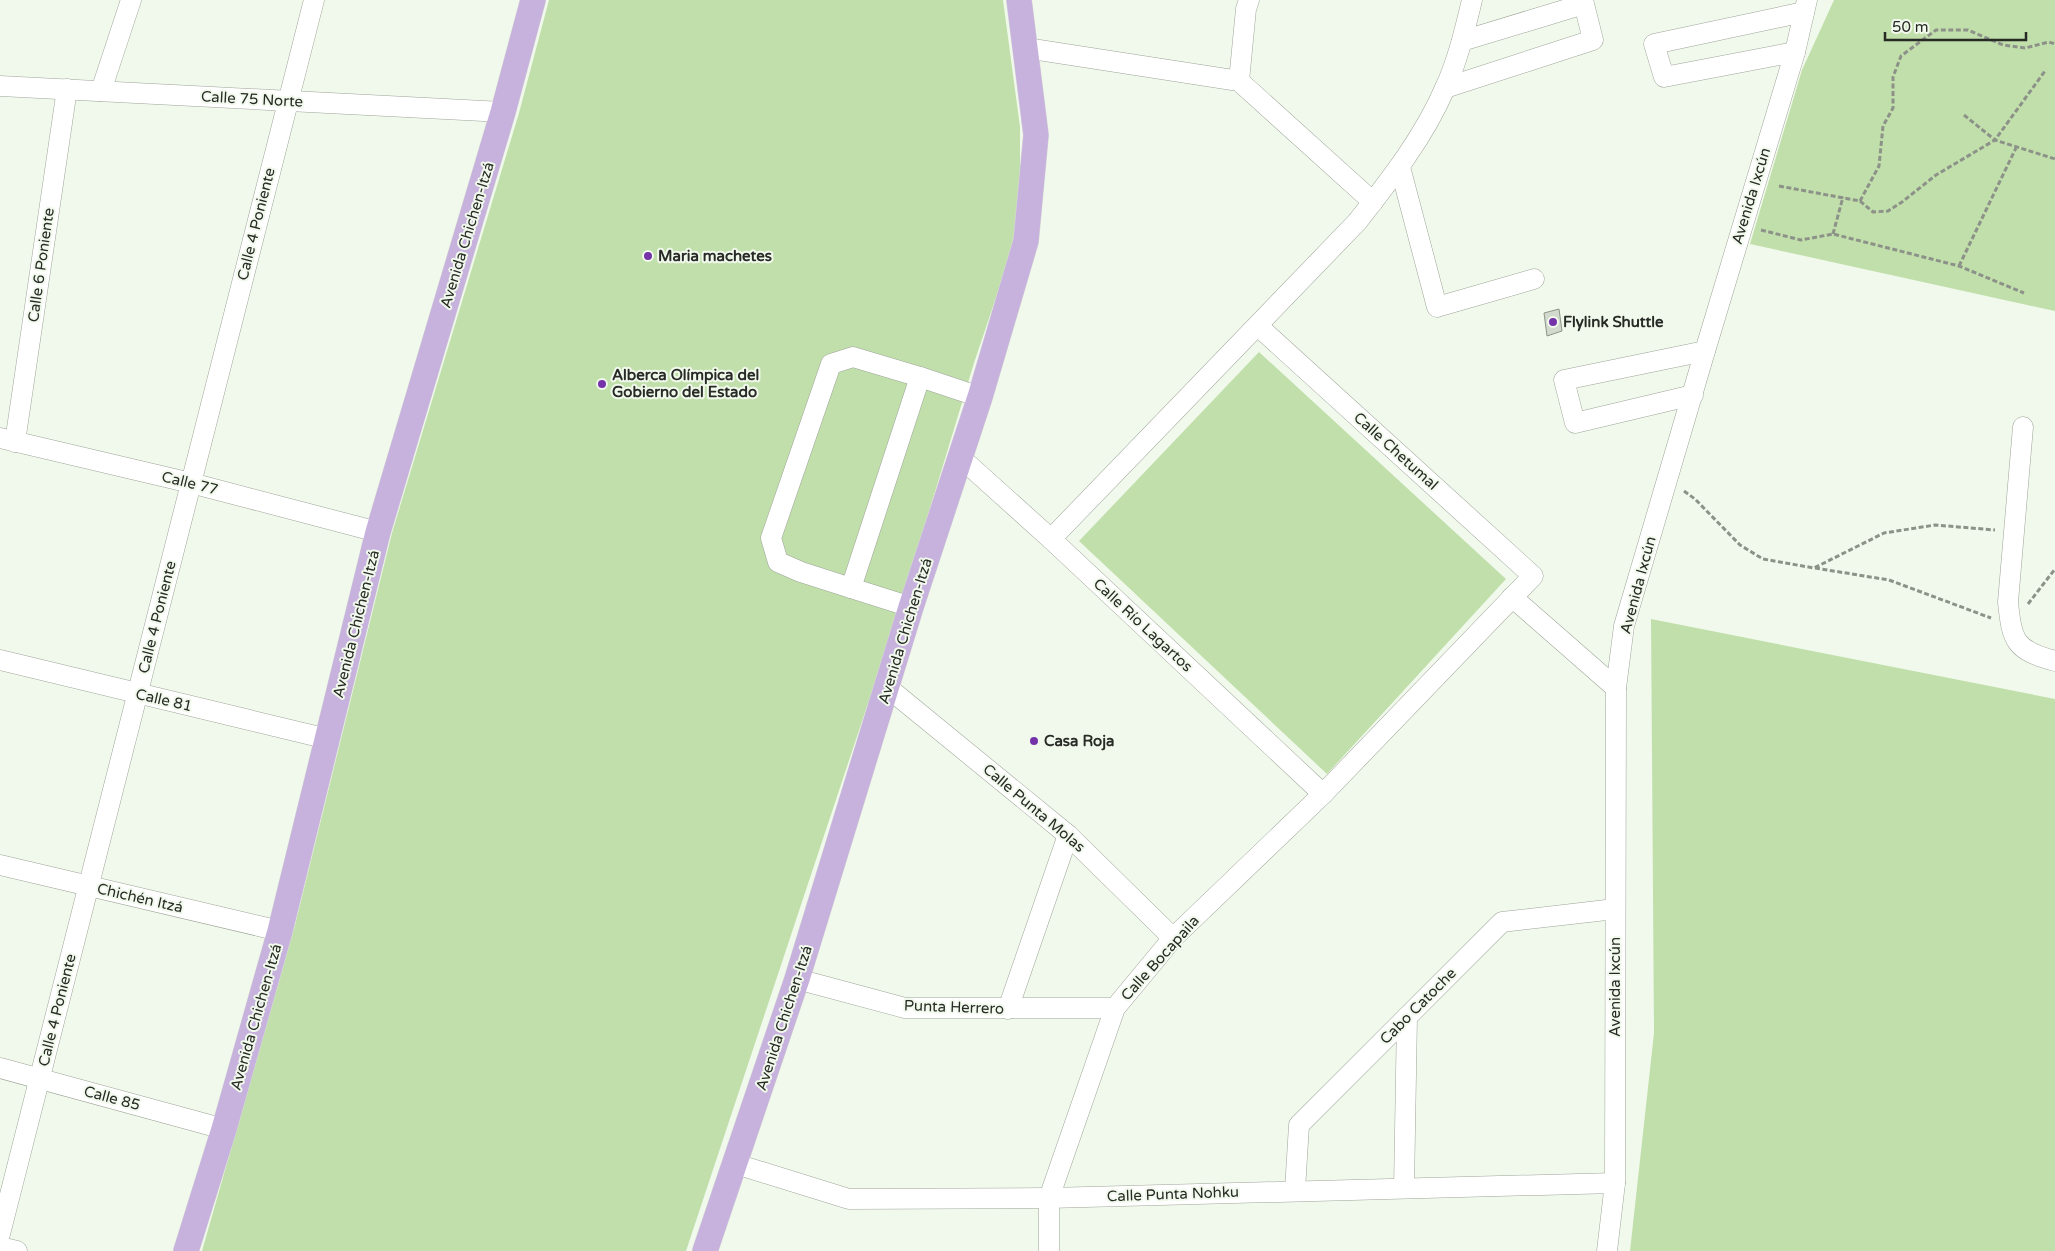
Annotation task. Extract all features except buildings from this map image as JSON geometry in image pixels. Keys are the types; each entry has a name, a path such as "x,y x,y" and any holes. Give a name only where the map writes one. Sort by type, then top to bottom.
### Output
{"main road":[{"name":"Avenida Chichen-Itzá","path":"186,1251 224,1129 280,931 378,532 504,112 533,0"},
{"name":"Avenida Chichen-Itzá","path":"705,1251 797,979 911,607 980,397 1026,241 1036,136 1019,0"}],"street":[{"path":"100,91 131,0"},
{"name":"Calle 4 Poniente","path":"0,1234 314,0"},
{"path":"1051,539 1258,326 1357,222 1373,202 1415,144 1445,88 1462,41 1472,0"},
{"path":"1239,82 1246,3"},
{"path":"1445,88 1593,40 1584,4 1462,41"},
{"path":"1795,52 1664,77 1654,44 1806,6"},
{"name":"Avenida Ixcún","path":"1607,1251 1615,1183 1616,688 1624,626 1693,395 1704,351 1795,52 1806,6"},
{"path":"1026,48 1239,82 1373,202"},
{"name":"Calle 75 Norte","path":"0,86 504,112"},
{"name":"Calle 6 Poniente","path":"8,440 67,89"},
{"path":"1400,167 1437,307 1534,278"},
{"name":"Calle Chetumal","path":"1258,326 1533,576"},
{"path":"1693,395 1575,423 1564,380 1704,351"},
{"path":"911,607 801,572 778,562 770,538 831,364 853,357 980,397"},
{"path":"852,588 920,377"},
{"path":"2023,427 2008,602 2010,626 2016,641 2032,654 2055,661"},
{"name":"Calle 77","path":"8,440 191,483 378,532"},
{"name":"Calle Río Lagartos","path":"961,458 1051,539 1323,794"},
{"name":"Calle Bocapaila","path":"1049,1251 1049,1198 1115,1008 1174,938 1323,794 1533,576"},
{"path":"1512,597 1616,688"},
{"name":"Calle 81","path":"0,660 328,739"},
{"name":"Calle Punta Molas","path":"887,687 1068,835 1174,938"},
{"path":"1008,1009 1068,835"},
{"name":"Chichén Itzá","path":"0,865 280,931"},
{"name":"Cabo Catoche","path":"1295,1190 1299,1126 1502,922 1615,909"},
{"name":"Punta Herrero","path":"797,979 905,1008 1115,1008"},
{"path":"1404,1188 1407,1017"},
{"name":"Calle 85","path":"0,1068 224,1129"},
{"name":"Calle Punta Nohku","path":"736,1164 849,1199 1049,1198 1615,1183"},
{"path":"0,1247 17,1251"}],"path":[{"path":"1860,201 1874,179 1879,166 1882,126 1893,108 1893,77 1901,56 1936,30 1968,30 2003,45 2025,48 2049,42 2055,44"},
{"path":"1779,186 1860,201 1873,212 1888,211 1936,175 1995,140 2045,71"},
{"path":"1964,115 1995,140 2055,159"},
{"path":"1959,266 2016,148"},
{"path":"1833,234 1843,197"},
{"path":"1742,226 1801,240 1833,234 1959,266 2024,293"},
{"path":"1667,480 1695,499 1740,545 1763,559 1889,580 2010,626 2055,569"},
{"path":"1814,568 1884,533 1936,526 2015,532"}],"green space":[{"path":"549,0 1003,0 1020,127 1020,171 1016,238 974,363 901,604 686,1251 202,1251 295,925 392,533 519,113"},
{"path":"1834,0 2055,0 2055,311 1750,244 1802,70"},
{"path":"1259,352 1506,579 1327,774 1079,541"},
{"path":"1651,619 2055,699 2055,1251 1630,1251 1654,1033"}],"place":[{"name":"Maria machetes","path":"648,256"},
{"name":"Flylink Shuttle","path":"1553,322"},
{"name":"Alberca Olímpica del Gobierno del Estado","path":"602,384"},
{"name":"Casa Roja","path":"1034,741"}]}
